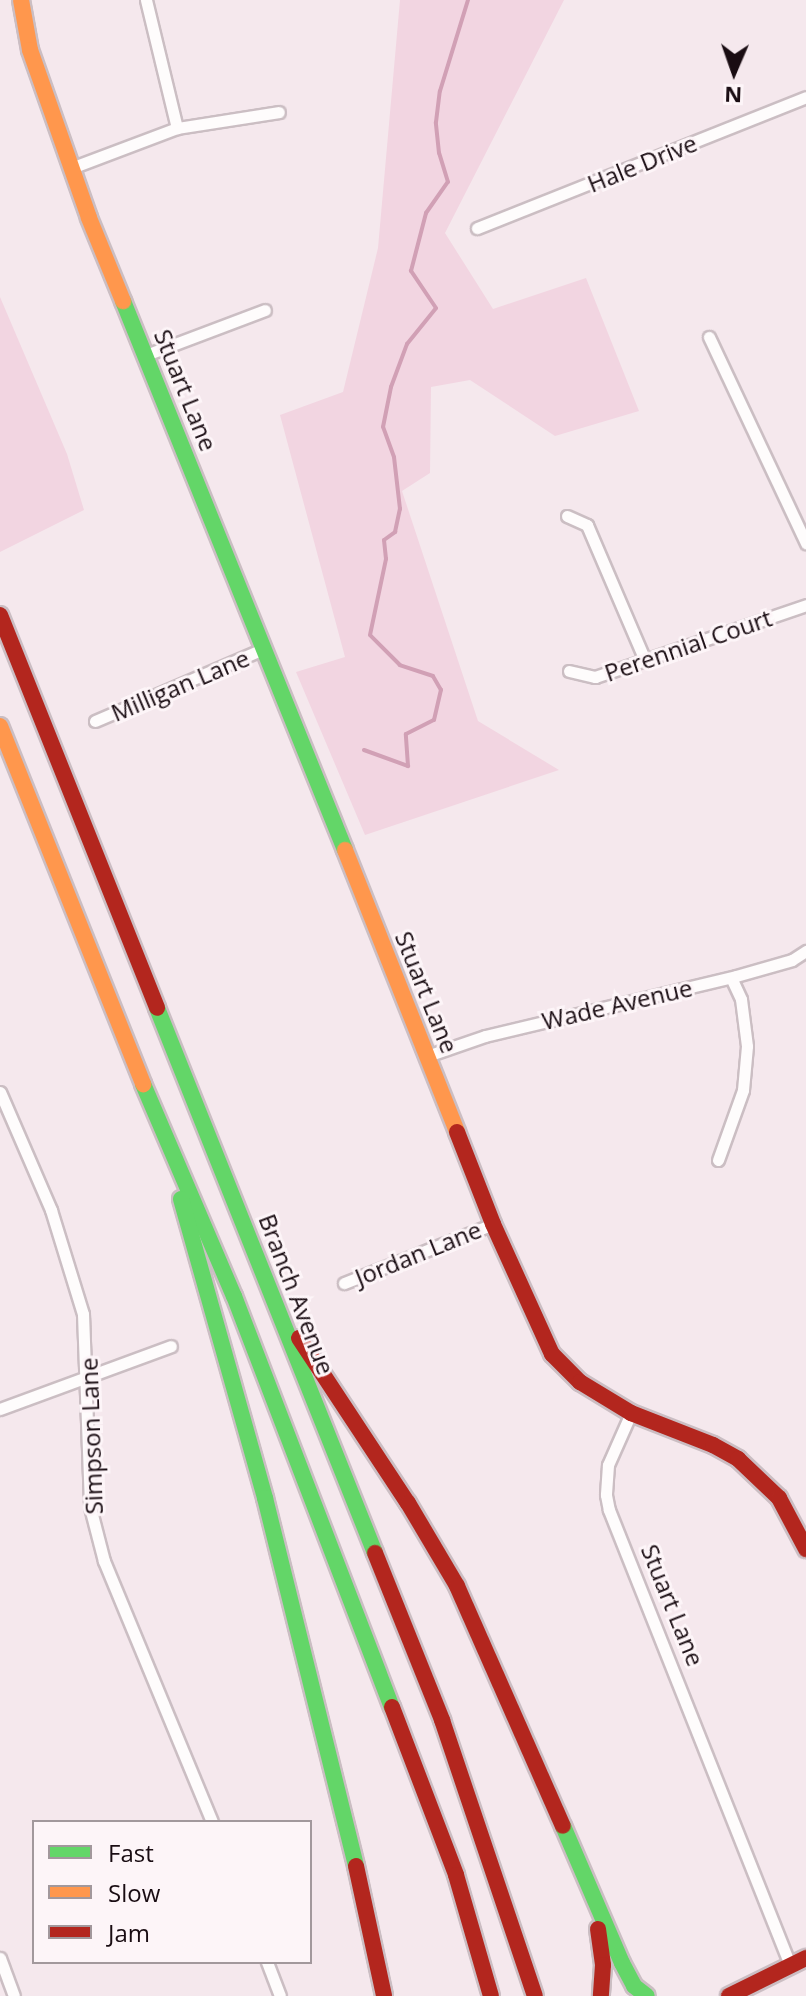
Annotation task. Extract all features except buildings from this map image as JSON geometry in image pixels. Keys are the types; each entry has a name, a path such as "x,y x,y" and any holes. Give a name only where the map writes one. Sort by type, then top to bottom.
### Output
{"main road":[{"name":"Stuart Lane","path":"21,0 30,50 71,168 493,1224 552,1354 580,1382 631,1413"},
{"name":"Branch Avenue","path":"0,615 442,1720 535,1996"},
{"path":"0,726 138,1070 234,1296 456,1875 491,1996"},
{"path":"138,1070 199,1255 232,1389 265,1498 384,1996"},
{"path":"248,1234 306,1352 408,1503 457,1586 480,1632 628,1975 634,1986 647,1996"},
{"path":"631,1413 713,1445 745,1465 779,1498 806,1549"},
{"path":"585,1880 602,1949 601,1996"},
{"path":"376,1957 396,1996"},
{"path":"729,1996 806,1958"}],"street":[{"path":"146,0 177,128"},
{"name":"Hale Drive","path":"477,228 806,97"},
{"path":"71,168 177,128 279,112"},
{"path":"146,355 265,310"},
{"path":"709,337 806,543"},
{"path":"567,516 587,525 645,660"},
{"name":"Perennial Court","path":"569,671 595,677 806,605"},
{"name":"Milligan Lane","path":"95,721 265,648"},
{"name":"Wade Avenue","path":"427,1056 485,1036 731,978 792,960 806,951"},
{"path":"718,1160 743,1090 747,1046 741,999 731,978"},
{"name":"Simpson Lane","path":"0,1092 51,1210 73,1272 87,1338 90,1507 101,1551 211,1820"},
{"name":"Jordan Lane","path":"344,1283 493,1224"},
{"path":"0,1409 171,1346"},
{"name":"Stuart Lane","path":"631,1413 608,1465 606,1495 609,1510 790,1965"},
{"path":"0,1958 14,1996"},
{"path":"268,1964 280,1996"}],"shaded area":[{"path":"400,0 564,0 445,233 493,309 586,278 639,411 555,436 470,380 431,387 430,473 402,491 478,721 559,770 365,835 296,672 345,657 280,415 343,392 378,248"},
{"path":"0,297 67,454 84,510 0,552"}],"waterway":[{"path":"364,750 408,766 406,734 434,720 441,690 433,676 400,665 370,635 386,559 384,540 395,532 400,509 394,457 383,427 391,387 407,344 436,308 411,271 426,213 448,182 439,153 436,122 440,91 468,0"}],"traffic: fast":[{"path":"123,301 345,850"},
{"path":"157,1008 375,1553"},
{"path":"143,1084 234,1296 392,1707"},
{"path":"181,1199 265,1498 356,1866"},
{"path":"563,1826 622,1963 634,1986 647,1996"}],"traffic: slow":[{"path":"21,0 30,50 89,218 123,301"},
{"path":"0,726 143,1084"},
{"path":"345,850 457,1132"}],"traffic: jam":[{"path":"0,615 157,1008"},
{"path":"457,1132 493,1224 552,1354 580,1382 631,1413 713,1445 738,1459 779,1498 806,1549"},
{"path":"299,1338 408,1503 457,1586 563,1826"},
{"path":"375,1553 442,1720 535,1996"},
{"path":"392,1707 456,1875 491,1996"},
{"path":"356,1866 384,1996"},
{"path":"598,1929 603,1965 601,1996"},
{"path":"729,1996 806,1958"}]}
